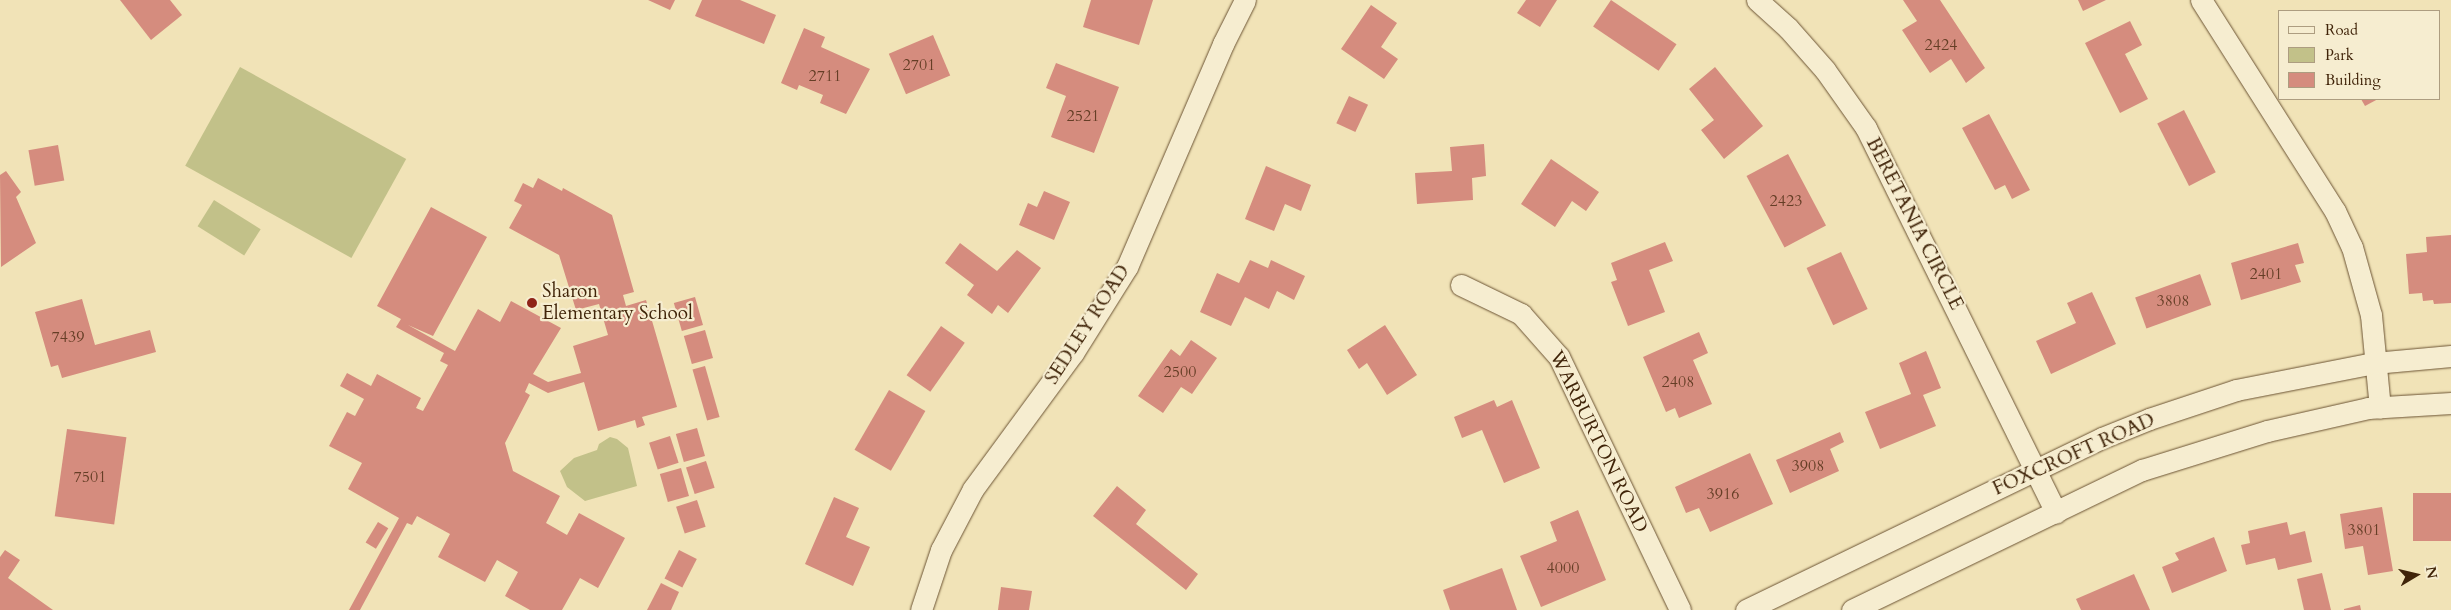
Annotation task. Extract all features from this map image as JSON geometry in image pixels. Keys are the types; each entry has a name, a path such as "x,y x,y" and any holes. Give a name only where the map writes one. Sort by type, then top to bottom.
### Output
{"street":[{"name":"SEDLEY ROAD","path":"921,610 941,550 973,489 1073,353 1127,267 1223,44 1245,0"},
{"name":"BERETANIA CIRCLE","path":"1757,0 1788,28 1825,70 1866,128 2056,513"},
{"path":"2200,0 2340,220 2365,285 2380,408"},
{"name":"WARBURTON ROAD","path":"1461,285 1521,314 1559,357 1680,610"},
{"name":"FOXCROFT ROAD","path":"1746,610 2037,472 2102,438 2236,390 2374,363 2451,356"},
{"path":"1852,610 2142,470 2267,431 2380,408 2451,403"}],"green space":[{"path":"240,67 406,159 351,258 185,166"},
{"path":"214,200 261,229 244,255 198,226"},
{"path":"610,437 617,439 628,448 637,486 585,501 567,487 560,471 574,458 597,450 599,444"}],"building":[{"path":"120,0 170,0 182,15 151,40"},
{"path":"648,0 675,0 670,10"},
{"path":"702,0 740,0 776,15 764,44 695,16"},
{"path":"1091,0 1153,0 1139,45 1083,27"},
{"path":"1526,0 1557,0 1540,27 1517,13"},
{"path":"1611,0 1676,44 1659,71 1593,27"},
{"path":"1903,0 1940,0 1985,68 1966,83 1951,59 1930,73 1902,30 1917,21"},
{"path":"2078,0 2106,0 2083,11"},
{"path":"1371,5 1397,23 1381,47 1398,59 1384,79 1341,49"},
{"path":"2130,21 2142,45 2125,54 2148,99 2120,113 2085,43"},
{"path":"804,28 825,37 821,47 870,69 846,114 820,103 823,95 799,85 797,90 781,83"},
{"path":"933,35 950,76 906,94 889,54"},
{"path":"1056,63 1119,87 1094,153 1051,137 1066,96 1046,88"},
{"path":"1715,67 1763,126 1724,159 1701,130 1714,120 1689,89"},
{"path":"1349,96 1368,105 1355,132 1336,123"},
{"path":"2362,100 2376,100 2365,106"},
{"path":"2184,110 2216,172 2189,186 2157,124"},
{"path":"1989,114 2030,190 2012,199 2005,185 1995,190 1962,128"},
{"path":"1484,144 1486,176 1472,178 1473,200 1417,204 1415,173 1452,171 1450,147"},
{"path":"58,145 64,180 35,186 28,150"},
{"path":"1788,154 1826,226 1785,248 1747,176"},
{"path":"1551,159 1599,192 1586,211 1572,201 1555,227 1521,204"},
{"path":"1266,166 1311,185 1301,211 1285,204 1274,231 1245,219"},
{"path":"6,171 21,192 16,197 36,243 1,267 0,175"},
{"path":"538,178 562,191 563,188 612,215 634,292 623,295 626,306 646,300 677,407 642,417 645,425 637,428 635,420 598,431 584,382 548,393 529,383 525,392 530,395 505,443 513,471 560,496 546,523 567,535 579,513 625,538 598,588 580,578 562,610 530,610 505,596 518,572 497,560 485,582 438,557 450,534 417,516 412,525 407,523 360,610 349,610 399,518 348,489 362,463 329,446 347,412 355,416 364,399 340,386 347,373 371,386 377,374 421,398 416,408 423,411 448,365 440,361 444,353 396,327 401,319 377,306 431,207 487,237 433,336 408,325 455,351 478,309 500,322 511,301 561,328 533,374 548,382 581,373 573,346 608,335 599,304 576,310 559,255 509,228 522,205 514,201 523,183 533,188"},
{"path":"1044,191 1070,202 1054,240 1019,225 1028,203 1037,207"},
{"path":"2451,235 2451,303 2434,304 2433,300 2423,301 2422,293 2409,294 2406,254 2427,252 2426,237"},
{"path":"1665,242 1673,261 1649,270 1665,312 1628,326 1611,282 1617,280 1611,263"},
{"path":"960,243 997,271 1017,250 1041,268 1008,313 998,305 992,314 967,295 974,285 945,263"},
{"path":"2298,243 2304,263 2295,265 2301,282 2241,300 2231,263"},
{"path":"1841,252 1868,309 1833,325 1807,268"},
{"path":"1250,260 1268,268 1271,260 1305,276 1294,300 1277,291 1269,309 1245,297 1231,326 1200,312 1217,273 1239,283"},
{"path":"2200,274 2211,305 2146,329 2135,298"},
{"path":"2092,292 2116,344 2051,374 2036,341 2076,323 2067,303"},
{"path":"695,297 703,325 682,331 674,303"},
{"path":"82,299 95,345 150,330 156,352 62,378 58,365 51,367 35,312"},
{"path":"1385,325 1417,375 1387,395 1367,363 1359,369 1347,350"},
{"path":"941,326 965,343 930,392 907,375"},
{"path":"705,330 713,358 692,364 684,336"},
{"path":"1699,332 1708,353 1693,360 1712,404 1679,418 1675,408 1666,412 1643,357"},
{"path":"1191,340 1217,358 1192,394 1181,387 1163,413 1138,396 1171,349 1180,356"},
{"path":"1926,351 1941,388 1923,395 1936,426 1880,449 1865,412 1911,394 1899,363"},
{"path":"705,366 720,417 707,421 693,370"},
{"path":"889,390 925,411 891,471 854,450"},
{"path":"1494,400 1497,407 1512,400 1540,468 1504,483 1482,430 1462,438 1454,417"},
{"path":"697,428 705,456 684,462 676,434"},
{"path":"67,429 126,437 114,524 55,516"},
{"path":"1840,432 1844,442 1830,449 1839,471 1790,493 1776,460"},
{"path":"670,436 679,463 658,469 649,443"},
{"path":"1750,453 1773,504 1710,532 1699,508 1686,513 1675,487"},
{"path":"706,461 715,488 695,494 686,467"},
{"path":"681,468 689,496 668,502 660,474"},
{"path":"1117,486 1146,510 1136,524 1198,574 1186,590 1093,516"},
{"path":"2413,493 2451,493 2451,541 2413,541"},
{"path":"834,497 859,508 846,537 870,547 853,586 805,564"},
{"path":"697,500 706,527 685,533 676,507"},
{"path":"2382,507 2393,571 2368,575 2363,546 2345,549 2340,514"},
{"path":"1578,510 1606,580 1541,607 1520,556 1557,541 1550,522"},
{"path":"378,522 388,528 376,549 366,543"},
{"path":"2287,522 2290,535 2305,531 2312,562 2278,570 2275,558 2246,565 2241,545 2250,543 2248,531"},
{"path":"2214,537 2227,571 2172,593 2162,567 2179,560 2175,553"},
{"path":"5,550 20,560 8,578 53,610 0,610 0,557"},
{"path":"679,550 697,559 682,588 664,579"},
{"path":"1502,568 1517,610 1450,610 1443,590"},
{"path":"2322,573 2331,610 2304,610 2297,579"},
{"path":"2134,574 2150,610 2081,610 2076,599"},
{"path":"661,583 679,592 671,610 647,610"},
{"path":"1001,587 1032,591 1029,610 998,610"},
{"path":"2360,605 2361,610 2344,610 2344,609"}],"place":[{"name":"Sharon Elementary School","path":"532,303"}]}
